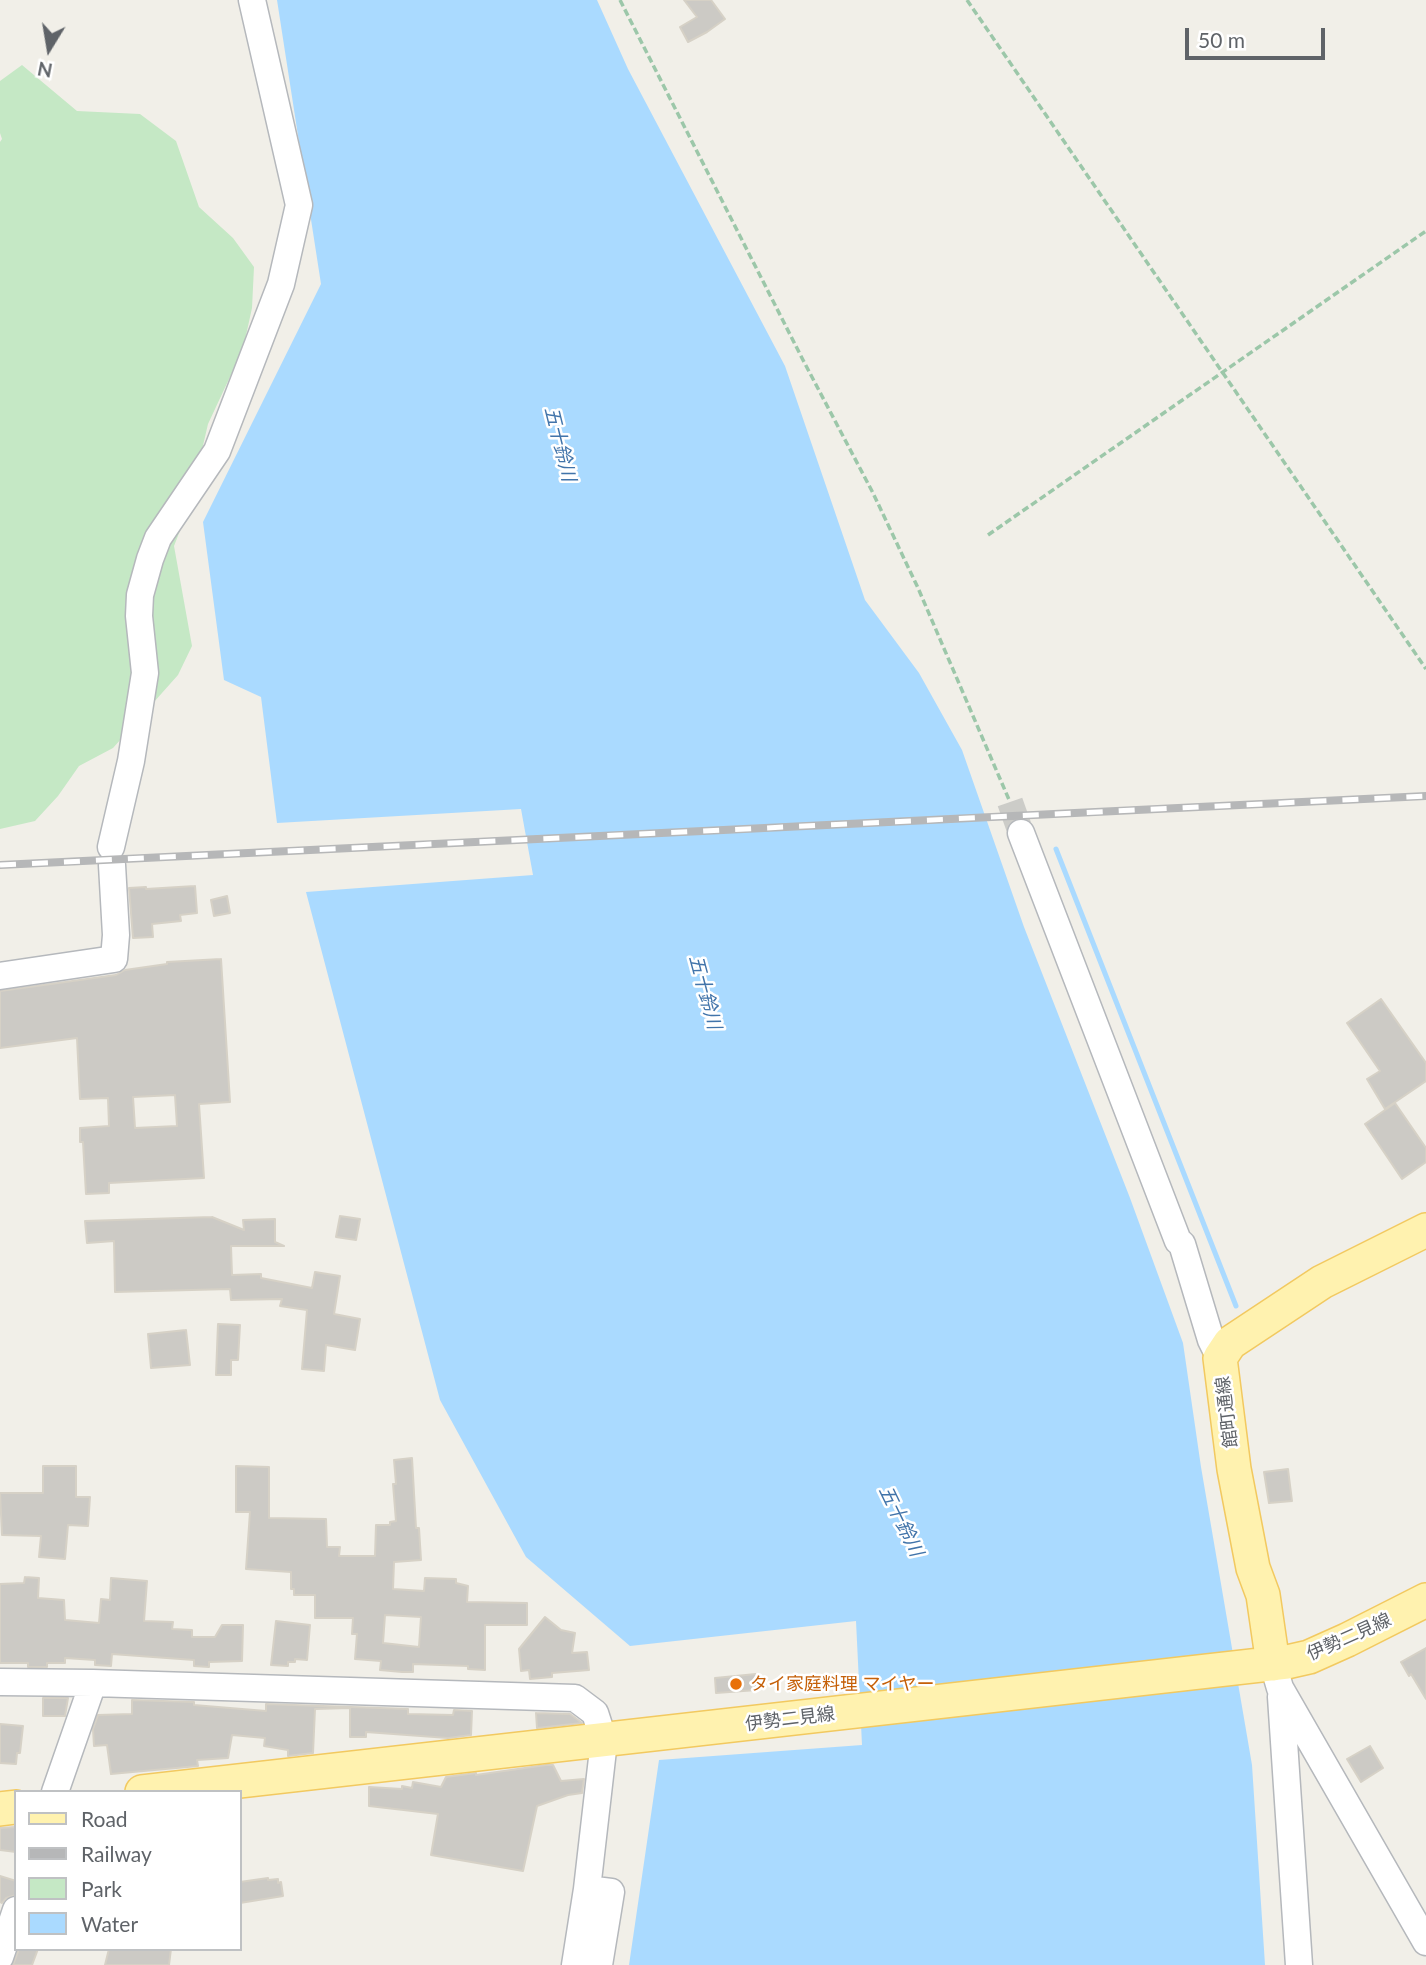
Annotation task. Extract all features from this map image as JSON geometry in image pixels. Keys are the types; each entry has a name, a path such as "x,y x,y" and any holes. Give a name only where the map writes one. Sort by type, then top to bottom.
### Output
{"main road":[{"name":"館町通線","path":"1267,1673 1264,1595 1253,1568 1234,1469 1220,1358 1230,1343 1322,1282 1426,1230"},
{"name":"伊勢二見線","path":"160,1790 827,1715 1267,1673 1309,1657 1426,1600"}],"street":[{"path":"0,976 114,959 116,935 112,856 145,673 139,616 140,595 158,538 217,452 281,284 299,205 252,0"},
{"path":"1021,833 1178,1241 1182,1244 1211,1340 1220,1358"},
{"path":"1267,1673 1426,1942"},
{"path":"1267,1673 1299,1965"},
{"path":"0,1682 575,1698 595,1713 604,1741 599,1965"},
{"path":"56,1790 93,1683"},
{"path":"575,1965 599,1890"},
{"path":"1,1954 14,1916"}],"path":[{"path":"620,0 873,493 918,588 1010,802"},
{"path":"967,0 1426,669"},
{"path":"988,535 1426,231"}],"green space":[{"path":"22,65 77,111 140,114 176,141 199,207 233,238 254,267 252,308 243,349 208,424 188,510 174,546 192,646 178,675 113,748 79,766 58,796 35,821 0,829 0,81"}],"water":[{"name":"五十鈴川","path":"277,0 597,0 628,69 785,366 865,600 919,673 962,750 1024,927 1130,1198 1183,1343 1201,1467 1252,1765 1265,1965 629,1965 659,1760 862,1745 856,1621 630,1646 526,1557 440,1400 306,892 533,875 521,809 277,823 261,697 224,680 203,522 321,284"}],"building":[{"path":"684,0 711,0 725,19 688,42 680,27 697,17"},
{"path":"195,886 197,913 180,915 181,921 152,924 153,937 133,938 129,888"},
{"path":"227,896 230,913 214,916 211,900"},
{"path":"221,959 230,1102 199,1104 204,1178 109,1183 109,1193 86,1194 80,1128 109,1126 108,1098 80,1099 77,1038 0,1048 0,991 116,975 125,970 167,962","holes":["175,1095 177,1126 135,1128 133,1097"]},
{"path":"1381,999 1426,1063 1426,1081 1385,1109 1367,1079 1380,1071 1347,1023"},
{"path":"1395,1103 1426,1148 1426,1162 1402,1179 1365,1124"},
{"path":"340,1216 360,1219 356,1240 336,1237"},
{"path":"212,1217 244,1230 243,1220 275,1219 275,1242 284,1246 231,1246 232,1275 261,1274 261,1278 312,1288 315,1272 340,1276 334,1314 360,1319 355,1350 326,1345 324,1371 302,1369 307,1310 280,1306 282,1299 231,1300 230,1289 115,1292 114,1241 87,1243 85,1221"},
{"path":"218,1324 240,1325 238,1360 231,1360 231,1375 216,1375"},
{"path":"186,1330 190,1365 151,1368 148,1334"},
{"path":"412,1458 416,1528 419,1528 421,1560 394,1562 393,1589 424,1591 425,1578 456,1579 456,1583 468,1586 467,1602 527,1603 527,1625 485,1625 485,1670 468,1669 468,1666 413,1664 413,1672 380,1670 381,1661 355,1659 357,1634 352,1634 353,1618 315,1618 315,1595 294,1595 294,1589 291,1589 291,1572 246,1569 250,1512 236,1512 236,1466 269,1467 269,1518 326,1519 327,1547 340,1547 339,1556 375,1556 376,1525 390,1525 390,1522 396,1521 394,1460","holes":["385,1615 421,1617 419,1647 383,1643"]},
{"path":"43,1466 76,1466 76,1497 90,1497 88,1526 68,1525 65,1559 39,1557 41,1536 2,1535 0,1493 43,1493"},
{"path":"1288,1469 1292,1501 1269,1503 1264,1472"},
{"path":"25,1577 39,1578 38,1598 64,1600 65,1620 99,1623 101,1599 110,1600 111,1578 147,1581 144,1621 173,1622 172,1629 192,1630 192,1637 215,1637 222,1625 243,1625 242,1661 209,1662 209,1667 194,1666 194,1660 112,1654 111,1666 95,1665 95,1660 65,1658 65,1663 47,1663 47,1667 28,1667 28,1663 0,1663 0,1584 24,1583"},
{"path":"545,1617 561,1630 575,1633 572,1653 587,1652 589,1670 552,1673 552,1677 530,1679 529,1670 521,1671 519,1649"},
{"path":"276,1621 310,1625 307,1660 295,1659 295,1662 288,1662 288,1666 271,1665"},
{"path":"1426,1648 1426,1699 1401,1662"},
{"name":"タイ家庭料理 マイヤー","path":"756,1674 757,1690 716,1693 715,1678"},
{"path":"43,1698 68,1698 65,1716 43,1716"},
{"path":"132,1700 194,1702 194,1705 266,1711 266,1704 408,1709 408,1714 453,1715 454,1710 472,1711 471,1735 448,1738 366,1732 366,1737 350,1737 350,1708 315,1709 313,1753 288,1756 288,1750 264,1746 265,1738 232,1735 228,1758 197,1760 198,1766 111,1774 107,1745 94,1746 93,1729 98,1715 132,1714"},
{"path":"536,1713 570,1714 582,1723 537,1728"},
{"path":"0,1724 23,1726 16,1764 0,1763"},
{"path":"1370,1746 1383,1768 1361,1782 1347,1759"},
{"path":"553,1765 561,1781 584,1779 582,1793 537,1806 523,1871 431,1855 438,1814 369,1806 369,1787 412,1788 413,1782 441,1787 446,1777"},
{"path":"14,1827 14,1852 0,1850 0,1828"},
{"path":"0,1876 14,1880 14,1896 0,1902"},
{"path":"278,1879 283,1896 242,1903 242,1882"},
{"path":"18,1951 37,1951 32,1965 13,1965"},
{"path":"108,1951 171,1951 169,1965 105,1965"}],"waterway":[{"path":"1056,849 1236,1306"}],"tunnel":[{"path":"1010,802 1021,833"}],"railway":[{"path":"0,865 1426,796"}],"place":[{"name":"タイ家庭料理 マイヤー","path":"736,1684"}]}
